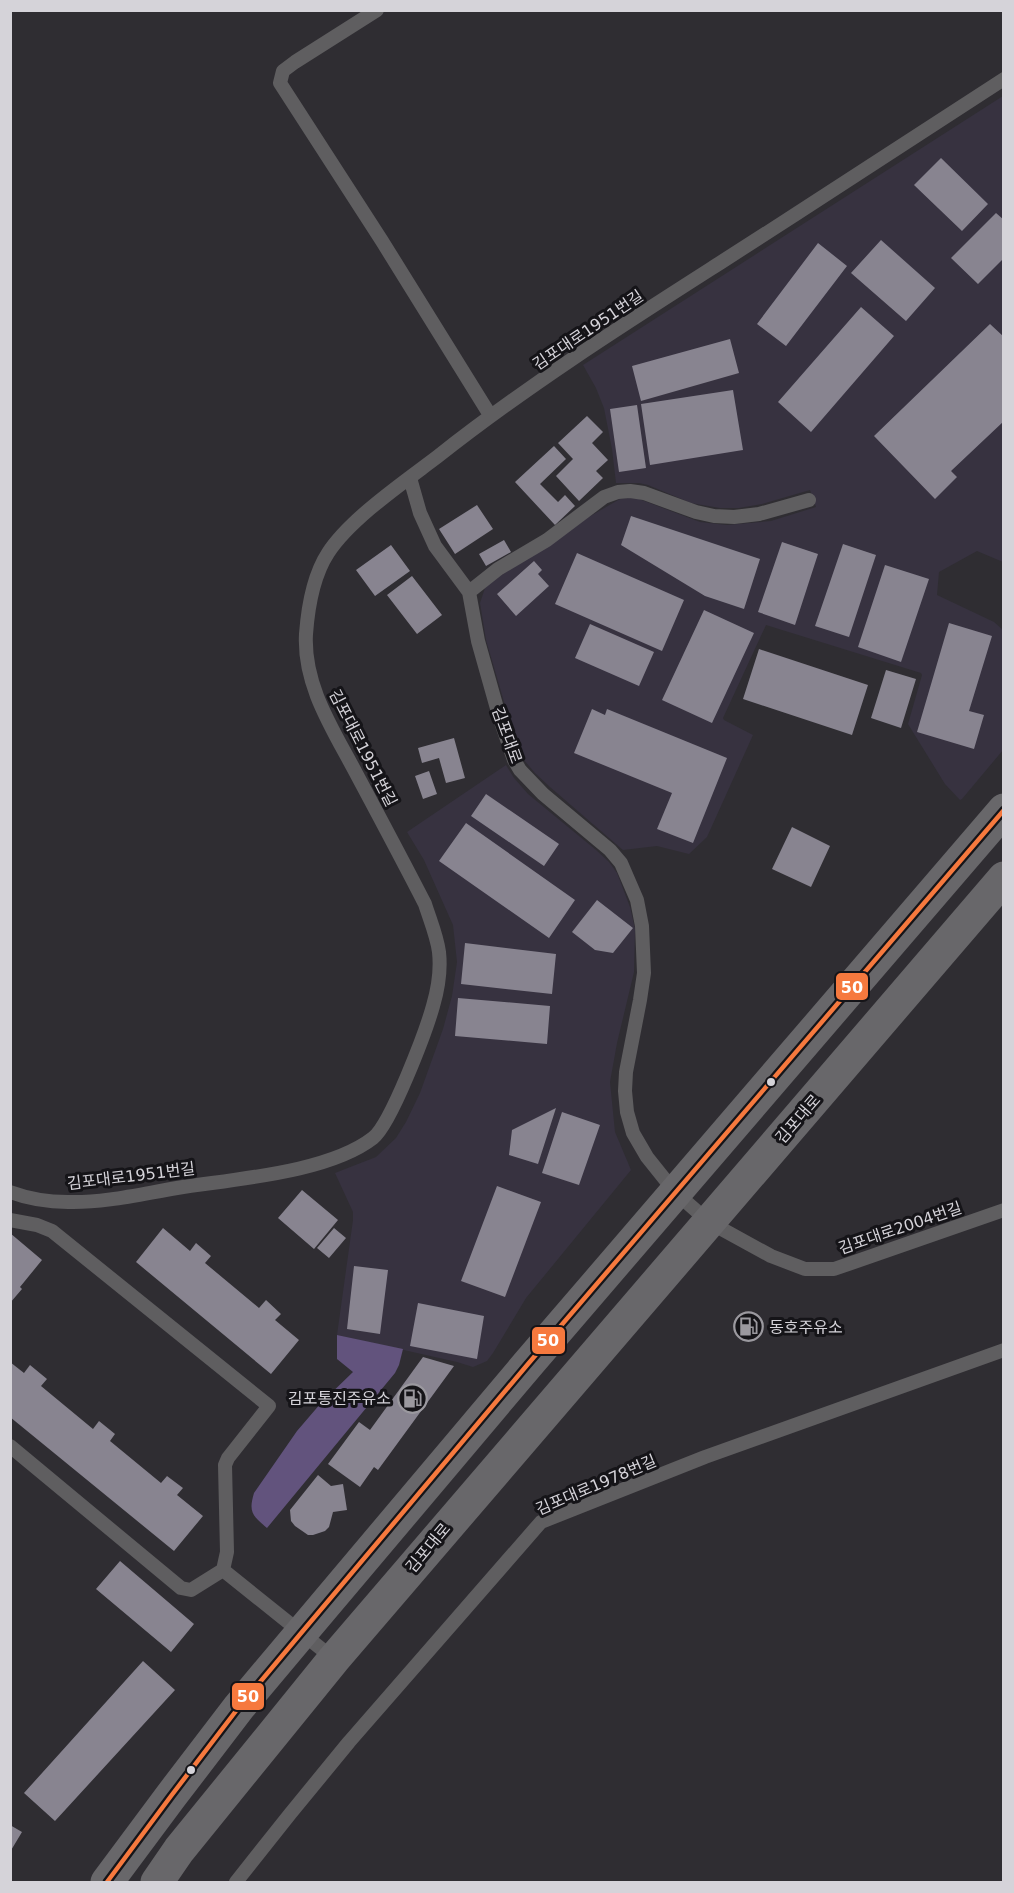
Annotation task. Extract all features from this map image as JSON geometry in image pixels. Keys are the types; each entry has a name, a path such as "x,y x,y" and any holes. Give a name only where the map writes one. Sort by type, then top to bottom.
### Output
{"main road":[{"path":"107,1882 219,1734 302,1632 675,1192 1004,810"},
{"name":"김포대로","path":"157,1882 179,1850 334,1659 1004,878"}],"lane":[{"path":"377,10 283,71 280,83 490,415"},
{"name":"김포대로1951번길","path":"10,1192 33,1199 52,1201 98,1200 309,1166 345,1154 376,1136 409,1070 433,1007 439,978 439,952 433,927 420,894 328,720 311,681 306,657 309,609 316,578 327,554 342,535 490,415 1004,79"},
{"path":"410,478 420,513 431,539 444,561 469,592 486,577 547,540 604,497 618,492 630,491 644,494 696,512 734,517 759,514 809,500"},
{"name":"김포대로","path":"469,592 478,641 514,760 520,770 543,794 610,850 621,863 637,900 642,926 644,973 626,1072 627,1112 633,1133 647,1157 675,1192 709,1222"},
{"name":"김포대로2004번길","path":"709,1222 771,1256 805,1269 834,1269 1004,1210"},
{"path":"10,1220 37,1225 52,1231 269,1406 225,1465 227,1552 223,1570 195,1588 185,1590 10,1446"},
{"name":"김포대로1978번길","path":"236,1882 350,1742 541,1522 705,1457 1004,1350"},
{"path":"223,1570 334,1659"}],"shaded area":[{"path":"1003,96 1003,562 977,551 939,572 937,595 994,622 1003,630 1003,750 960,800 945,784 908,724 921,673 766,625 723,718 753,735 707,837 689,854 657,846 623,850 550,787 524,760 512,729 486,640 480,603 485,588 492,581 587,518 620,499 639,499 700,522 727,525 771,521 816,507 810,490 762,504 739,508 720,508 691,503 648,485 616,483 604,408 583,365"},
{"path":"506,765 528,794 609,862 617,873 630,907 635,929 634,972 610,1082 615,1132 631,1170 526,1298 487,1361 473,1367 337,1335 353,1212 335,1173 376,1157 396,1138 420,1093 452,996 457,962 453,925 424,860 407,832"},
{"path":"337,1335 403,1349 399,1365 395,1373 267,1528 253,1513 254,1493 297,1431 321,1403 353,1372 337,1359"}],"building":[{"path":"941,158 988,204 962,231 914,185"},
{"path":"996,213 1004,220 1004,258 978,284 951,258"},
{"path":"881,240 935,288 906,321 851,273"},
{"path":"818,243 847,266 786,346 757,324"},
{"path":"861,307 894,336 811,432 778,402"},
{"path":"990,324 1004,337 1004,421 951,471 957,477 935,499 874,436"},
{"path":"730,339 739,373 641,401 632,366"},
{"path":"733,390 743,450 650,465 641,404"},
{"path":"637,405 646,468 619,472 610,409"},
{"path":"587,416 603,432 592,443 608,460 596,471 603,478 579,501 556,476 573,459 558,443"},
{"path":"554,446 566,459 540,484 558,502 565,495 575,506 555,525 515,482"},
{"path":"477,505 493,529 455,554 439,529"},
{"path":"631,516 760,559 744,609 705,596 621,545"},
{"path":"504,540 511,552 486,566 479,554"},
{"path":"782,542 818,554 795,625 758,612"},
{"path":"843,544 876,555 849,637 815,626"},
{"path":"391,545 410,571 375,596 356,570"},
{"path":"577,553 684,600 662,651 555,604"},
{"path":"534,561 542,570 538,574 549,586 516,616 497,594"},
{"path":"885,565 929,579 901,662 858,647"},
{"path":"412,576 442,615 417,634 387,595"},
{"path":"704,610 754,633 712,723 662,700"},
{"path":"949,623 992,636 969,711 984,715 974,749 917,732"},
{"path":"590,624 654,652 639,686 575,658"},
{"path":"759,649 868,685 852,735 743,699"},
{"path":"886,670 916,679 901,728 871,718"},
{"path":"592,709 605,715 607,709 727,758 693,843 657,829 672,793 574,753"},
{"path":"454,738 465,778 446,783 439,758 422,763 418,748"},
{"path":"429,771 437,794 423,799 415,776"},
{"path":"486,794 559,844 544,866 471,816"},
{"path":"466,823 575,900 549,938 439,861"},
{"path":"792,827 830,846 811,887 772,869"},
{"path":"597,900 633,928 613,953 595,950 572,932"},
{"path":"465,943 556,954 552,994 461,984"},
{"path":"458,998 550,1006 547,1044 455,1036"},
{"path":"556,1108 538,1164 509,1155 512,1130"},
{"path":"562,1112 600,1125 579,1185 542,1173"},
{"path":"497,1186 541,1202 505,1297 461,1281"},
{"path":"302,1190 338,1220 314,1249 278,1218"},
{"path":"163,1228 190,1251 196,1243 211,1256 205,1263 259,1308 266,1300 281,1314 275,1320 299,1340 271,1374 136,1262"},
{"path":"334,1228 346,1238 329,1258 317,1248"},
{"path":"10,1233 42,1260 10,1303"},
{"path":"354,1266 388,1270 380,1334 347,1329"},
{"path":"418,1303 484,1316 477,1359 410,1346"},
{"name":"김포통진주유소","path":"423,1357 454,1366 378,1470 374,1467 360,1487 328,1464 359,1422 370,1430"},
{"path":"10,1362 24,1373 30,1365 47,1379 41,1386 93,1429 99,1421 115,1434 110,1441 161,1483 167,1476 183,1488 177,1495 203,1516 174,1551 10,1417"},
{"path":"318,1475 331,1486 343,1484 347,1510 333,1512 329,1527 325,1531 308,1535 291,1521 290,1510"},
{"path":"120,1561 194,1624 171,1652 96,1589"},
{"path":"143,1661 175,1690 55,1821 24,1793"},
{"path":"10,1825 22,1832 10,1852"}],"transit line":[{"name":"50","path":"107,1882 239,1707 528,1364 1004,810"}],"place":[{"name":"동호주유소","path":"748,1327"},
{"name":"김포통진주유소","path":"412,1398"}]}
